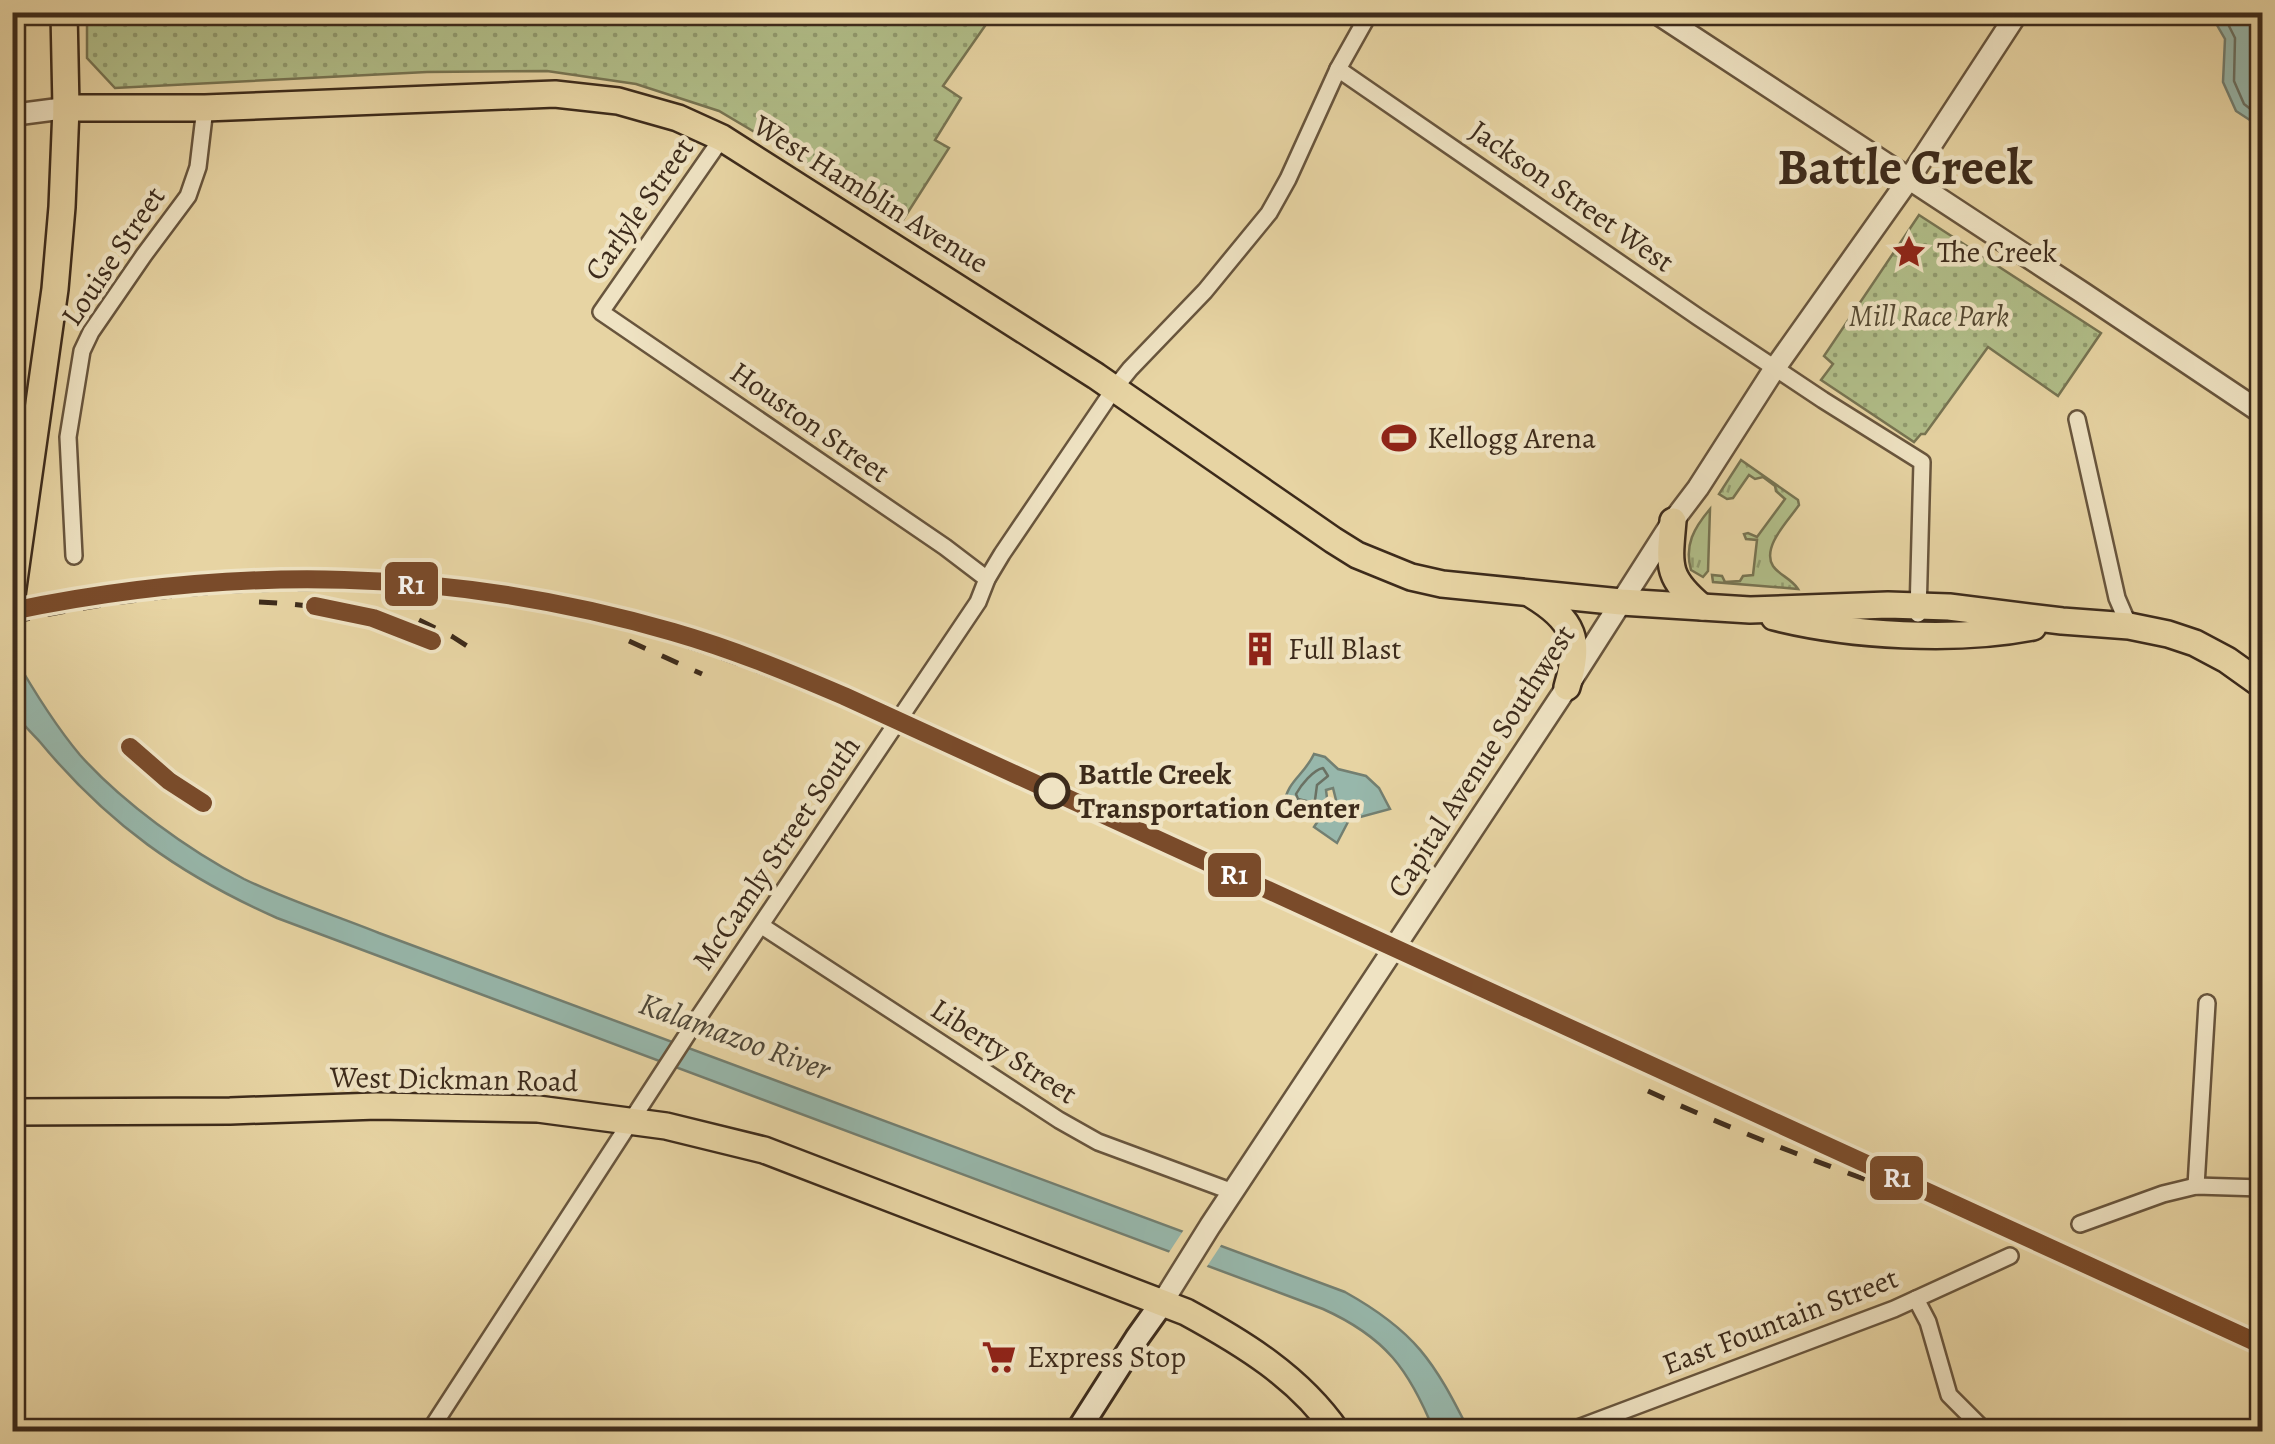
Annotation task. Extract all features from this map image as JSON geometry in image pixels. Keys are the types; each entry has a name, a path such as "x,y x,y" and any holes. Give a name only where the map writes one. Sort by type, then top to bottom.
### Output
{"main road":[{"path":"12,595 55,290 66,108 64,12"},
{"name":"West Hamblin Avenue","path":"66,108 205,108 555,94 618,100 678,118 722,138 1114,389 1358,555 1411,577 1442,584 1750,610"},
{"path":"1673,521 1671,569 1681,589 1702,607"},
{"path":"1528,592 1564,618 1573,633 1574,664 1567,687"},
{"path":"1750,610 1949,607 2129,626 2195,644 2228,660 2262,684"},
{"path":"1750,610 1806,625 1946,635 2019,630 2062,621"},
{"name":"West Dickman Road","path":"12,1112 413,1106 538,1109 693,1131 764,1150 1186,1312 1239,1341 1280,1370 1337,1432"},
{"name":"Capital Avenue Southwest","path":"1077,1432 1162,1303"}],"street":[{"name":"McCamly Street South","path":"429,1432 694,1024 978,602 987,579 1114,389 1269,213 1338,68 1370,12"},
{"path":"1655,12 2262,413"},
{"name":"Capital Avenue Southwest","path":"1162,1303 1673,521 1909,179 2018,12"},
{"name":"Jackson Street West","path":"1338,68 1776,368 1922,462 1918,606"},
{"name":"West Hamblin Avenue","path":"12,115 66,108"},
{"name":"Louise Street","path":"74,556 68,437 82,351 91,332 188,196 198,166 205,108"},
{"name":"Carlyle Street","path":"601,312 722,138"},
{"name":"Houston Street","path":"601,312 987,579"},
{"path":"2077,419 2117,598 2129,626"},
{"path":"1918,606 1918,634"},
{"name":"Liberty Street","path":"762,926 1056,1119 1098,1142 1233,1192"},
{"path":"2196,1186 2206,1004"},
{"path":"2080,1224 2196,1186 2262,1188"},
{"name":"East Fountain Street","path":"1567,1432 1916,1299 2010,1256"},
{"path":"1916,1299 1928,1322 1949,1395 1986,1432"}],"green space":[{"path":"87,12 994,13 943,86 961,98 935,140 949,148 903,220 719,111 636,84 547,71 427,72 115,88 87,58"},
{"name":"Mill Race Park","path":"1919,215 2101,333 2058,396 1988,347 1925,434 1914,442 1821,380 1833,364 1824,356"},
{"path":"1741,460 1798,500 1799,505 1773,542 1770,559 1798,589 1713,582 1712,575 1722,576 1725,582 1753,575 1757,540 1746,539 1744,534 1757,537 1785,499 1763,477 1755,479 1749,475 1733,498 1719,494"},
{"path":"1710,509 1708,571 1703,577 1691,570 1689,553 1695,530"}],"water":[{"path":"2210,13 2258,13 2262,25 2262,128 2236,111 2223,82 2225,39"},
{"path":"12,653 61,731 97,773 157,824 244,879 379,933 1345,1292 1389,1320 1420,1350 1445,1385 1469,1431 1434,1431 1415,1390 1392,1357 1363,1331 1323,1309 277,918 209,884 119,822 24,725 12,700"},
{"path":"1314,754 1325,757 1338,769 1366,776 1379,788 1390,809 1349,820 1337,843 1314,827 1336,800 1333,788 1326,790 1327,798 1319,814 1283,807 1288,790"}],"pier":[{"path":"1185,1228 1223,1242 1204,1271 1166,1257"}],"railway":[{"path":"12,622 83,608 227,591 370,590 514,605 651,635 844,706 1650,1075"},
{"path":"259,602 348,613 432,641"},
{"path":"419,620 475,651"},
{"path":"629,641 702,674"},
{"path":"130,747 169,781 203,803"},
{"path":"1648,1091 1787,1150 1928,1202"}],"transit line":[{"name":"R1","path":"12,611 179,585 344,580 508,595 590,611 695,639 844,696 2262,1345"},
{"name":"R1","path":"315,606 373,618 432,641"},
{"name":"R1","path":"130,747 169,781 203,803"}],"place":[{"name":"The Creek","path":"1909,252"},
{"name":"Kellogg Arena","path":"1399,438"},
{"name":"Full Blast","path":"1260,649"},
{"name":"Battle Creek Transportation Center","path":"1052,791"},
{"name":"Express Stop","path":"999,1357"}],"district":[{"name":"Battle Creek","path":"1905,167"}],"water label":[{"name":"Kalamazoo River","path":"735,1036"}]}
